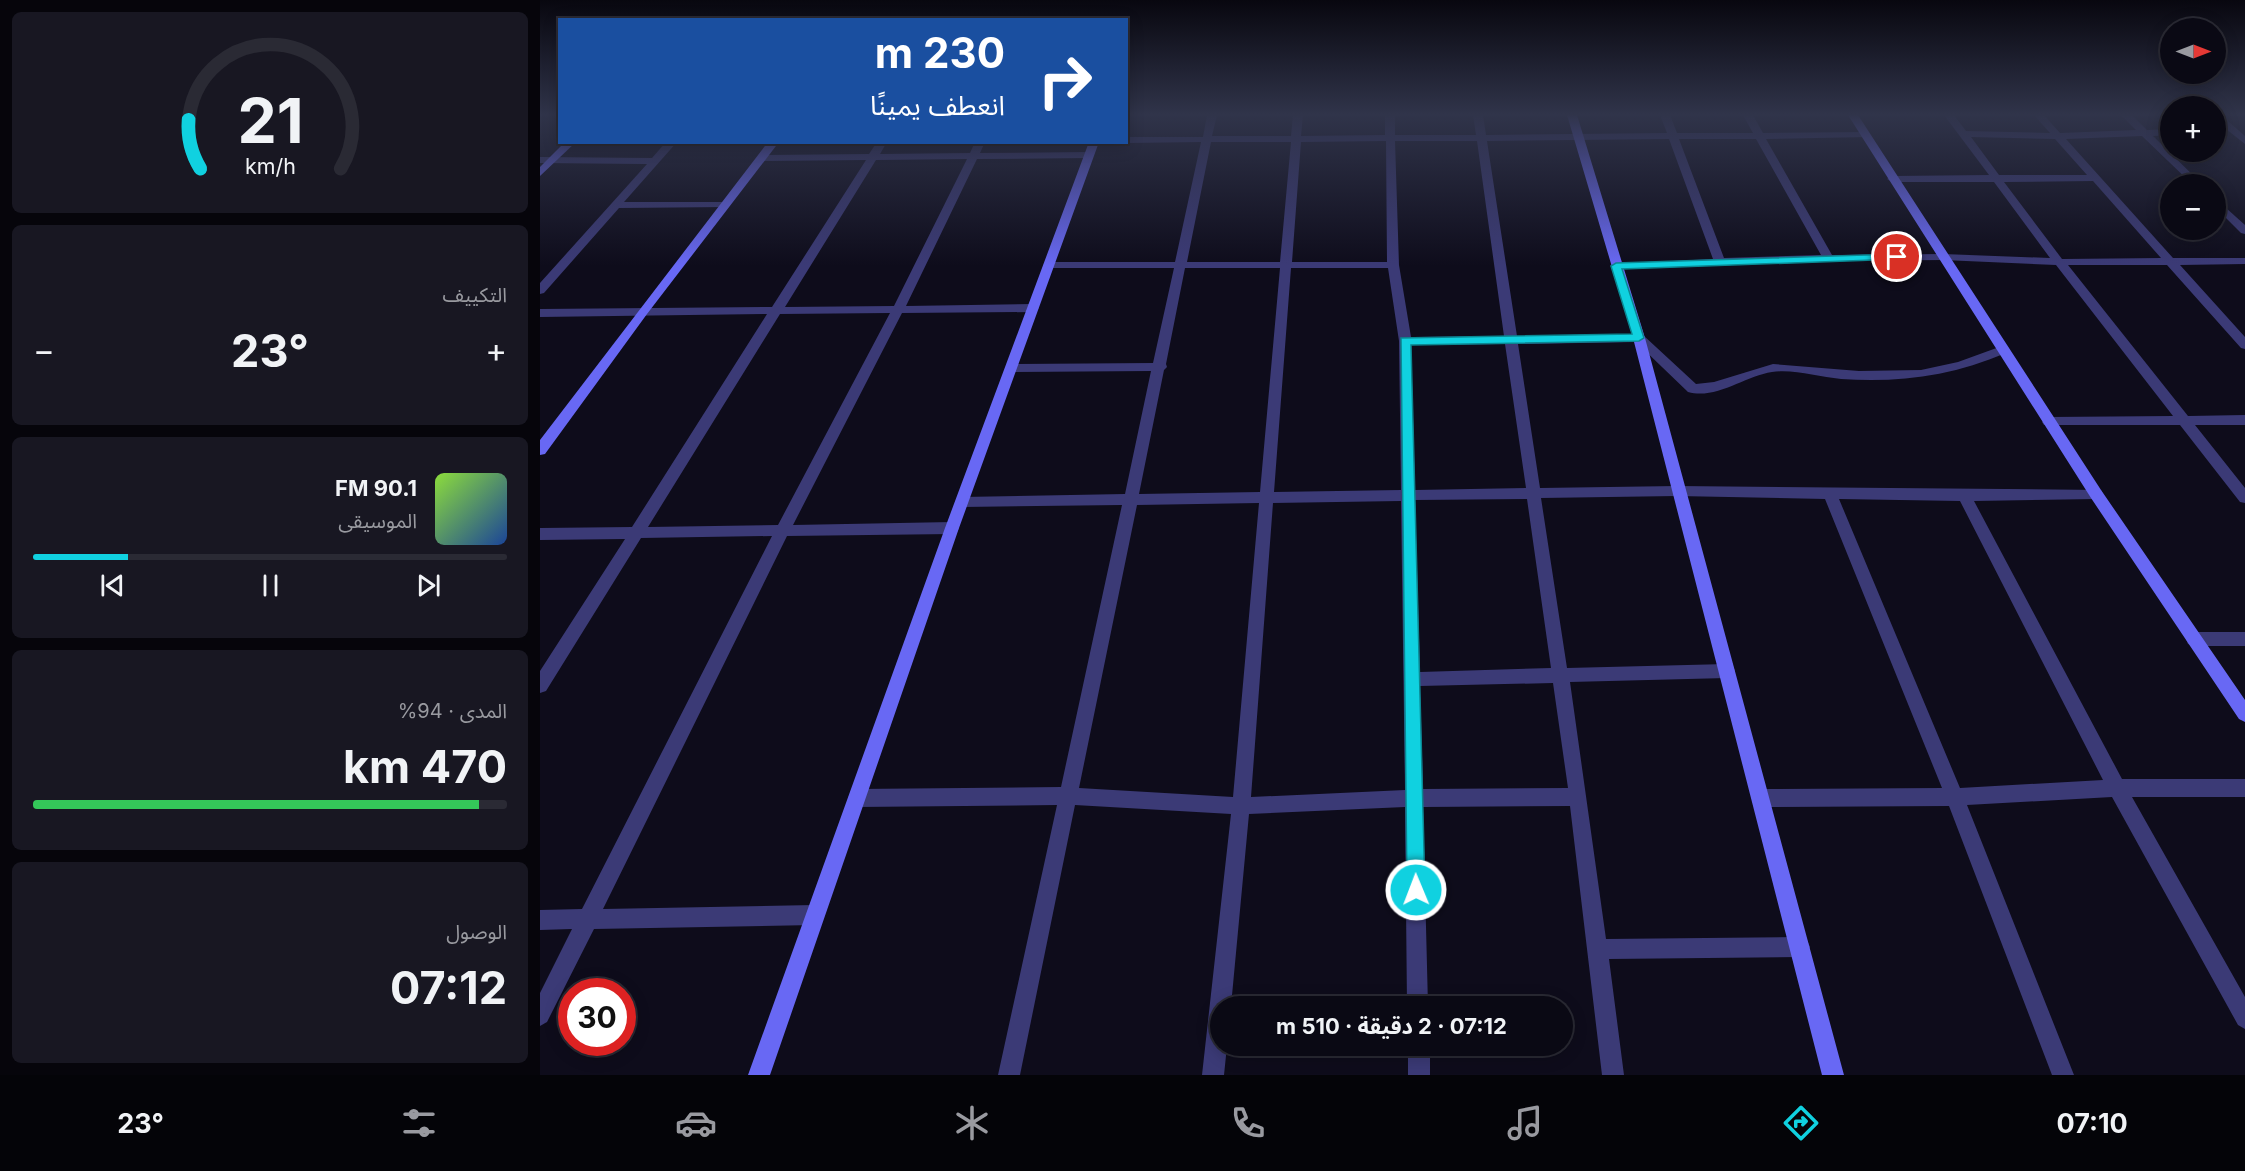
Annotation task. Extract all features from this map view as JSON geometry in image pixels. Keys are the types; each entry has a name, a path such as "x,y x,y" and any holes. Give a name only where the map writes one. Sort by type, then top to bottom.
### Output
{"street":[{"path":"540,290 652,165"},
{"path":"540,450 643,311 756,165"},
{"path":"540,686 868,165"},
{"path":"540,1015 782,531 899,308 969,165"},
{"path":"759,1075 952,528 1086,165"},
{"path":"1009,1075 1204,165"},
{"path":"1213,1075 1242,806 1295,165"},
{"path":"1391,165 1393,266 1405,341 1407,496 1414,679 1418,996"},
{"path":"1486,165 1578,797 1613,1075"},
{"path":"1587,165 1639,338 1677,491 1762,798 1833,1075"},
{"path":"1683,165 1719,261"},
{"path":"1775,165 1828,258"},
{"path":"1884,165 2049,422 2245,714"},
{"path":"1986,165 2059,262 2244,496"},
{"path":"2084,165 2245,345"},
{"path":"1892,179 2095,178"},
{"path":"615,205 724,205"},
{"path":"2226,212 2245,231"},
{"path":"1616,266 1719,261 1943,257 2059,262 2245,261"},
{"path":"1049,265 1393,266"},
{"path":"540,313 1033,308"},
{"path":"1405,341 1639,338 1693,388 1712,388 1773,368 1866,377 1910,377 1972,364 2002,350"},
{"path":"1011,368 1161,367"},
{"path":"2049,422 2245,420"},
{"path":"962,502 1677,491 1964,496 2097,494"},
{"path":"1830,494 1955,797 2063,1075"},
{"path":"1964,496 2116,788 2245,1018"},
{"path":"540,534 952,528"},
{"path":"2194,639 2245,639"},
{"path":"1414,679 1727,671"},
{"path":"1762,798 1955,797 2116,788 2245,788"},
{"path":"857,798 1068,796 1242,806 1415,798 1578,797"},
{"path":"540,920 814,915"},
{"path":"1597,949 1800,947"},
{"path":"1419,1056 1419,1075"}],"route":[{"path":"1416,890 1414,679 1407,496 1405,341 1639,338 1616,266 1897,257"}]}
